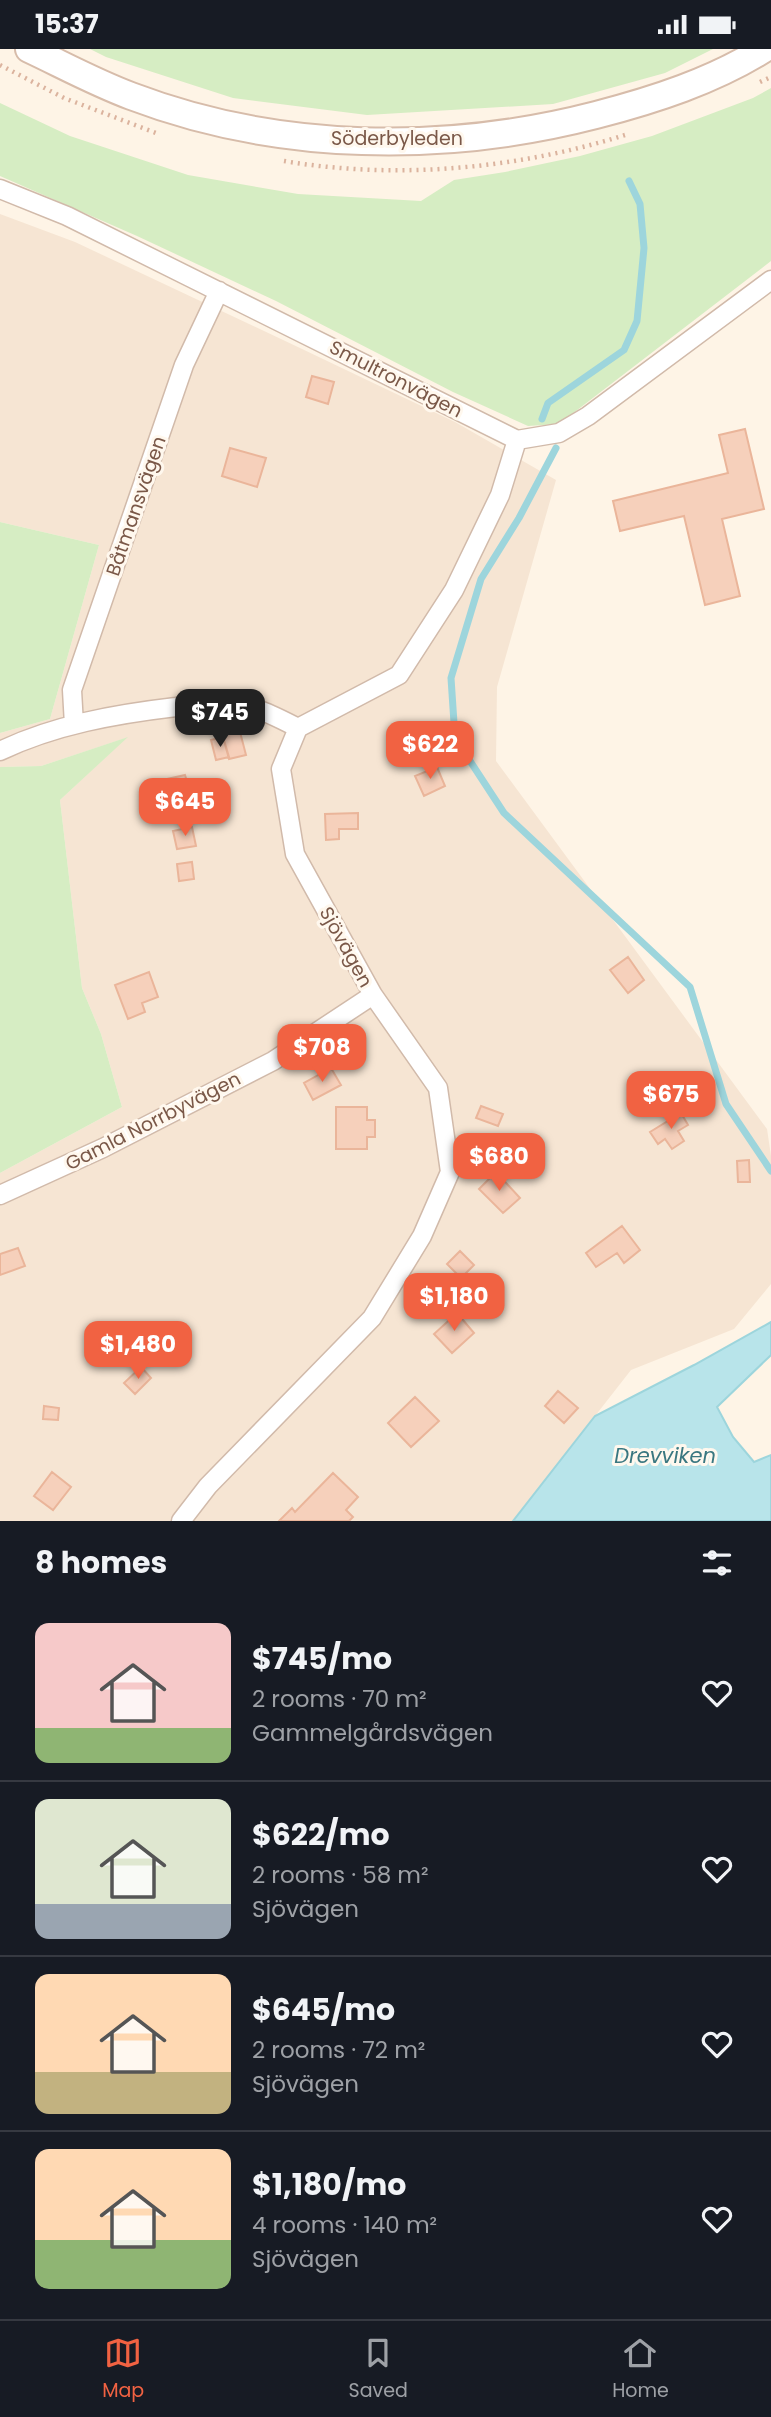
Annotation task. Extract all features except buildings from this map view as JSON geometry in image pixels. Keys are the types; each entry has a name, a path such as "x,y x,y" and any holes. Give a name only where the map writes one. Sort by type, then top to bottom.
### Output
{"street":[{"name":"Söderbyleden","path":"29,49 131,96 181,112 302,138 362,141 472,138 524,131 580,119 636,104 693,84 744,62 764,49"},
{"name":"Smultronvägen","path":"0,189 67,216 517,440"},
{"path":"0,751 30,737 74,725 150,710 219,702 260,708 298,728 398,675 454,590 500,495 517,440 559,433 588,416 771,281"},
{"name":"Båtmansvägen","path":"74,725 72,690 184,365 219,291"},
{"name":"Sjövägen","path":"181,1521 208,1486 372,1318 422,1236 450,1172 438,1088 373,995 295,854 281,769 298,728"},
{"name":"Gamla Norrbyvägen","path":"0,1195 103,1148 273,1061 373,995"}],"shaded area":[{"path":"0,214 75,242 455,422 556,480 497,687 496,761 767,1129 771,1156 771,1284 734,1329 631,1370 513,1521 0,1521 0,1173 122,1107 101,1034 82,988 60,800 126,738 41,766 0,767 0,733 50,719 99,545 0,522"}],"green space":[{"path":"90,49 713,49 665,73 553,104 367,115 233,98 106,57"},
{"path":"771,88 771,261 559,424 528,426 453,392 276,301 0,176 0,103 70,136 188,175 298,194 421,201 454,180 580,156 652,136 753,98"},
{"path":"0,522 99,545 50,719 0,733"},
{"path":"128,737 60,800 82,988 101,1034 122,1107 0,1173 0,767 41,766"}],"water":[{"name":"Drevviken","path":"771,1322 771,1355 717,1407 733,1437 754,1462 771,1455 771,1521 513,1521 595,1416"}],"waterway":[{"path":"542,419 548,403 624,350 637,321 644,248 640,204 629,181"},
{"path":"556,448 519,518 481,579 451,678 455,738 504,813 690,987 726,1104 771,1171"}]}
